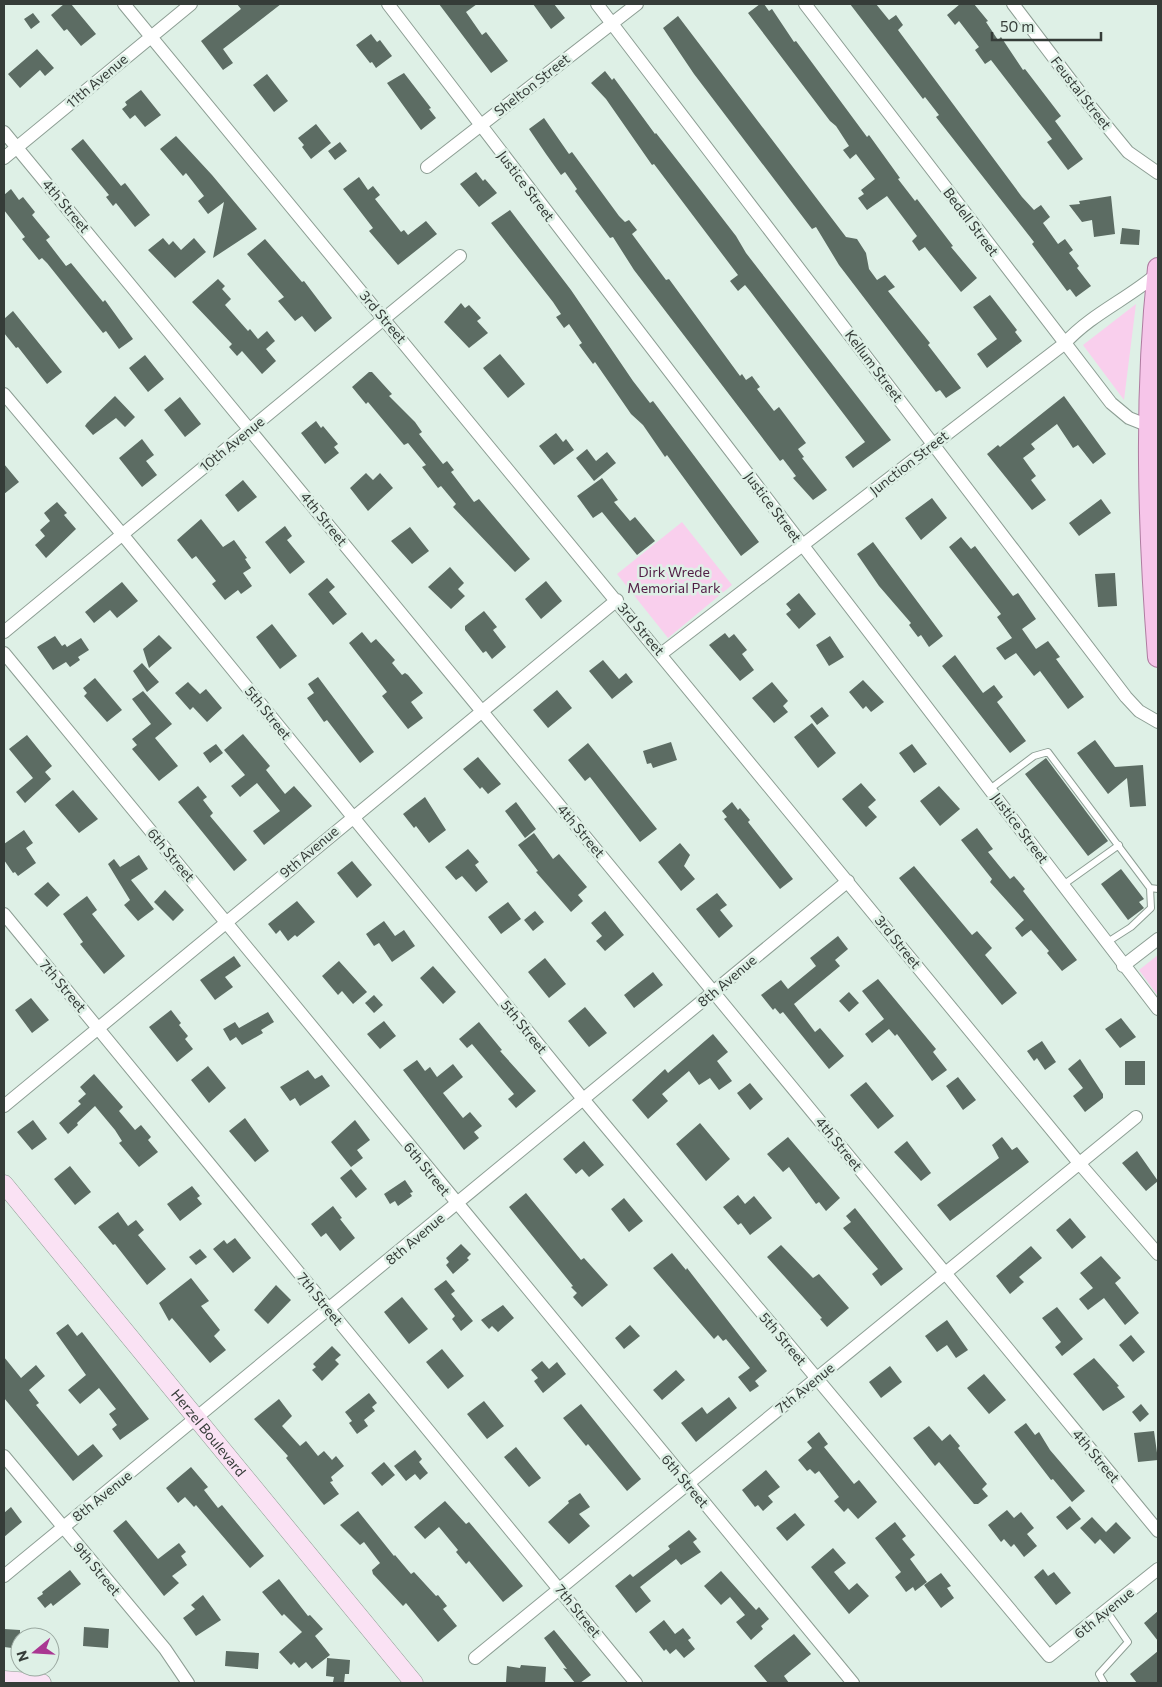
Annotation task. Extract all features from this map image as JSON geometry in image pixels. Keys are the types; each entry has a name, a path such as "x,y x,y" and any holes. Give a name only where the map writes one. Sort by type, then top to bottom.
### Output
{"main road":[{"path":"1158,268 1149,426 1150,542 1158,657"}],"street":[{"name":"3rd Street","path":"124,4 1079,1163 1158,1254"},
{"name":"11th Avenue","path":"4,158 190,4"},
{"name":"Justice Street","path":"388,4 990,789 1123,966 1158,1009"},
{"name":"Kellum Street","path":"596,4 1126,697 1139,710 1158,722"},
{"name":"Shelton Street","path":"427,167 637,4"},
{"name":"Bedell Street","path":"805,4 1064,344 1117,409 1149,426"},
{"name":"Feustal Street","path":"1013,4 1090,107 1128,152 1158,173"},
{"name":"4th Street","path":"4,132 1158,1531"},
{"name":"10th Avenue","path":"4,632 460,256"},
{"name":"Junction Street","path":"661,654 1064,344 1077,330 1104,310 1136,292 1157,289"},
{"name":"5th Street","path":"4,394 122,534 583,1099 1049,1656"},
{"name":"9th Avenue","path":"4,1106 616,600"},
{"name":"6th Street","path":"4,653 456,1204 853,1683"},
{"name":"8th Avenue","path":"4,1576 848,881"},
{"name":"7th Street","path":"4,914 636,1683"},
{"path":"1123,966 1158,939"},
{"name":"7th Avenue","path":"475,1658 1136,1117"},
{"name":"Herzel Boulevard","path":"4,1184 414,1683"},
{"name":"9th Street","path":"4,1456 165,1649 188,1683"},
{"name":"6th Avenue","path":"1049,1656 1158,1569"},
{"path":"4,1680 42,1683"}],"lane":[{"path":"990,789 1034,756 1048,752 1150,888 1151,908 1131,927 1106,943"},
{"path":"1063,885 1118,846"},
{"path":"1150,888 1158,889"},
{"path":"1104,1683 1099,1674 1128,1642 1106,1610"}],"green space":[{"path":"1136,304 1124,400 1083,345"},
{"name":"Dirk Wrede Memorial Park","path":"682,522 732,585 668,638 617,574"},
{"path":"1158,955 1158,996 1139,970"}],"building":[{"path":"64,4 71,4 96,34 81,46 67,29 64,31 51,15"},
{"path":"237,4 281,4 223,49 233,63 223,70 201,41 241,9"},
{"path":"439,4 477,4 466,12 482,35 486,32 508,61 491,73"},
{"path":"533,4 554,4 565,18 551,29"},
{"path":"760,4 764,4 769,11 772,9 794,42 796,41 867,137 869,135 900,178 898,179 915,201 917,199 953,246 951,247 977,278 961,292 925,247 919,251 912,241 917,236 887,196 867,210 858,198 864,194 861,190 875,179 856,154 850,159 843,150 849,146 836,126 830,121 748,13"},
{"path":"850,4 876,4 889,20 896,15 903,25 898,30 1022,197 1034,210 1041,205 1050,217 1043,223 1058,244 1065,239 1073,250 1069,253 1079,266 1077,268 1091,286 1076,297 1070,289 1067,291 1032,244 1034,242 936,117 939,115 925,97 923,99"},
{"path":"960,4 974,4 988,21 986,22 998,40 1001,37 1023,70 1025,69 1061,116 1055,121 1083,159 1068,170 1047,142 1052,139 991,60 985,64 975,50 979,47 959,21 955,25 947,15"},
{"path":"33,13 40,22 31,29 24,19"},
{"path":"678,16 846,237 857,239 866,253 869,269 877,280 885,275 895,287 888,291 930,343 928,345 961,388 946,398 940,390 936,392 839,265 816,227 812,229 694,74 663,28"},
{"path":"371,34 377,42 380,40 392,56 376,68 356,45"},
{"path":"37,49 54,68 45,76 40,70 20,88 8,74"},
{"path":"605,71 612,80 614,78 655,134 736,236 746,253 891,440 853,468 845,457 865,442 745,285 738,291 730,281 738,275 654,164 652,165 606,99 591,83"},
{"path":"404,73 431,108 429,109 436,118 421,130 387,83"},
{"path":"267,74 288,101 274,112 253,85"},
{"path":"141,90 161,115 145,127 135,115 130,119 122,109 127,105 125,102"},
{"path":"544,118 569,154 572,152 619,216 625,222 629,220 637,230 632,234 666,280 669,279 740,376 742,374 746,380 752,376 760,387 757,389 774,411 779,407 806,443 798,449 804,457 802,458 827,490 813,500 793,478 796,476 783,459 780,461 634,270 613,237 610,238 575,191 577,189 565,172 561,175 529,129"},
{"path":"316,124 331,143 311,159 298,138"},
{"path":"176,136 212,175 257,229 213,258 224,202 208,214 198,201 204,196 186,173 183,176 160,149"},
{"path":"83,139 121,186 125,183 150,215 135,227 116,203 113,206 106,197 109,195 71,149"},
{"path":"340,142 347,151 335,160 328,151"},
{"path":"476,172 497,193 479,207 460,184"},
{"path":"359,177 368,190 373,186 380,195 375,199 401,232 404,230 408,235 426,221 437,234 398,265 369,231 373,228 343,189"},
{"path":"11,189 19,200 23,197 35,212 32,215 50,237 46,240 66,266 71,263 103,302 105,300 133,339 119,349 106,331 103,333 47,263 42,258 39,260 22,239 25,237 4,210 4,195"},
{"path":"1111,196 1115,234 1094,237 1092,220 1082,222 1069,205 1080,204 1079,201"},
{"path":"510,210 571,290 633,381 650,403 653,401 759,542 741,556 667,455 665,457 643,425 631,414 595,362 593,364 579,345 582,343 569,324 564,328 556,317 561,314 553,302 491,223"},
{"path":"1122,228 1140,230 1139,245 1120,244"},
{"path":"163,238 169,245 173,241 181,250 194,238 206,252 175,278 148,250"},
{"path":"265,239 302,282 304,281 332,318 315,332 302,316 295,321 278,301 284,297 247,254"},
{"path":"218,279 225,286 222,289 231,299 225,305 248,331 250,329 258,339 267,331 275,341 266,349 276,361 262,374 242,351 237,356 229,347 232,344 192,302"},
{"path":"990,295 1017,330 1015,332 1022,341 987,368 977,354 997,339 973,307"},
{"path":"461,303 465,308 469,305 481,318 477,321 488,333 469,348 444,322"},
{"path":"13,311 62,372 47,384 18,347 16,348 4,333 4,319"},
{"path":"500,354 525,384 508,398 483,368"},
{"path":"145,355 164,379 148,392 129,368"},
{"path":"369,372 372,372 392,394 389,396 415,422 422,432 419,434 443,464 447,461 454,470 451,472 474,502 479,499 530,559 515,572 453,507 456,504 441,486 438,488 422,467 426,465 408,443 404,445 368,402 366,404 352,387"},
{"path":"115,396 135,417 125,427 116,418 93,435 85,426"},
{"path":"1064,396 1106,454 1093,464 1078,445 1073,448 1057,424 1031,444 1035,449 1023,458 1036,476 1031,480 1046,500 1032,510 987,454 998,445 1000,447"},
{"path":"180,397 201,424 185,437 164,410"},
{"path":"316,421 321,428 323,426 338,444 334,447 339,453 325,464 301,433"},
{"path":"556,433 563,442 566,439 574,450 554,465 539,446"},
{"path":"142,439 154,455 146,461 157,475 142,487 119,458"},
{"path":"587,449 596,461 607,452 616,463 594,481 576,458"},
{"path":"4,464 19,482 4,494"},
{"path":"366,473 373,480 380,473 393,488 368,511 350,488"},
{"path":"602,478 618,500 614,502 630,521 635,517 655,541 637,555 602,512 593,518 577,496"},
{"path":"243,480 257,497 238,512 225,495"},
{"path":"932,498 947,518 921,540 905,518"},
{"path":"1101,499 1111,513 1079,536 1069,523"},
{"path":"57,502 67,513 64,515 76,529 46,558 35,545 45,536 40,530 50,521 44,513"},
{"path":"201,519 223,547 234,540 247,558 245,559 251,568 243,573 252,586 241,594 238,590 225,600 212,584 216,581 196,556 192,559 177,540"},
{"path":"285,526 292,536 287,540 305,562 290,574 265,542"},
{"path":"410,527 429,551 412,564 391,541"},
{"path":"961,537 971,549 975,546 1013,596 1018,593 1036,619 1022,629 1036,649 1048,641 1060,657 1056,659 1084,697 1068,709 1040,671 1034,676 1016,653 1005,660 996,648 1012,638 997,617 1001,614 949,547"},
{"path":"873,542 943,636 929,647 921,635 918,637 909,625 911,623 879,586 857,554"},
{"path":"450,567 464,583 458,589 465,596 451,609 428,587"},
{"path":"1115,573 1117,606 1098,607 1095,574"},
{"path":"327,578 335,587 329,592 347,614 333,625 308,594"},
{"path":"546,581 562,601 541,619 525,599"},
{"path":"122,582 138,601 117,618 110,610 94,623 85,612"},
{"path":"799,593 816,614 799,629 786,614 791,610 786,604"},
{"path":"484,611 497,627 493,630 506,647 492,659 486,651 483,653 465,630 465,626"},
{"path":"272,624 297,656 280,669 256,637"},
{"path":"362,632 371,643 376,639 395,660 392,663 402,675 405,673 408,675 423,693 411,702 423,718 408,729 382,696 387,692 349,643"},
{"path":"725,633 729,638 734,634 747,650 742,654 754,670 740,681 709,645"},
{"path":"159,635 172,648 149,668 143,649"},
{"path":"55,636 62,646 65,644 67,647 81,638 89,650 78,657 80,660 70,667 66,662 53,670 37,647"},
{"path":"830,636 844,657 829,666 816,645"},
{"path":"955,655 983,693 994,685 1003,697 997,702 1026,741 1010,753 942,666"},
{"path":"603,660 619,679 626,673 633,682 612,699 589,671"},
{"path":"142,663 159,682 147,692 133,671"},
{"path":"318,677 374,752 360,763 327,720 324,722 307,698 314,693 308,684"},
{"path":"95,678 122,710 107,722 84,696 87,693 83,688"},
{"path":"863,680 884,702 871,712 866,706 863,709 849,692"},
{"path":"188,682 200,694 206,689 222,708 207,722 193,707 190,710 175,693"},
{"path":"772,682 788,701 783,706 788,712 774,723 752,698"},
{"path":"557,690 572,708 548,728 533,710"},
{"path":"143,691 172,724 155,738 178,766 159,781 132,749 137,745 132,739 151,724 132,699"},
{"path":"822,707 829,716 817,725 810,716"},
{"path":"812,723 836,753 818,768 794,737"},
{"path":"243,734 270,766 266,770 285,794 294,786 312,806 264,845 253,831 280,811 257,783 240,797 231,786 245,775 224,750"},
{"path":"27,735 52,766 45,772 51,779 25,803 16,792 33,778 9,749"},
{"path":"1095,740 1115,767 1143,765 1146,806 1130,807 1127,778 1108,794 1077,753"},
{"path":"671,742 677,760 653,768 651,763 647,764 643,751"},
{"path":"588,743 657,829 640,842 590,777 585,781 568,760"},
{"path":"216,744 223,753 210,763 203,753"},
{"path":"912,744 927,764 914,773 899,753"},
{"path":"478,757 501,784 488,794 482,787 480,789 463,769"},
{"path":"1046,758 1108,841 1088,856 1025,774"},
{"path":"861,783 876,800 868,807 877,817 866,827 842,799"},
{"path":"198,786 207,797 203,800 213,813 210,816 247,860 234,871 178,802"},
{"path":"939,786 960,809 940,826 920,801"},
{"path":"73,790 98,819 79,833 55,805"},
{"path":"425,797 446,830 429,843 416,826 414,828 403,814"},
{"path":"516,802 536,829 525,838 505,811"},
{"path":"732,802 750,820 748,822 793,879 780,889 724,819 727,817 722,811"},
{"path":"977,828 993,849 988,852 1010,879 1014,876 1025,889 1023,891 1077,960 1062,971 1047,953 1049,951 1031,930 1022,937 1015,928 1024,920 990,882 992,879 961,840"},
{"path":"24,830 33,843 26,848 36,863 18,876 15,872 13,873 4,860 4,844"},
{"path":"534,833 553,859 559,854 587,887 578,895 583,901 571,912 536,872 538,871 518,845"},
{"path":"680,843 690,855 684,866 695,879 681,891 658,862"},
{"path":"468,849 479,862 475,865 488,882 476,892 462,876 456,880 445,867"},
{"path":"139,855 148,869 131,880 154,909 138,921 124,905 130,900 108,864 114,859 120,867"},
{"path":"352,861 372,885 357,898 337,873"},
{"path":"914,866 972,935 977,931 992,948 985,955 1017,993 1002,1005 899,878"},
{"path":"1121,869 1144,899 1139,902 1144,908 1128,920 1101,884"},
{"path":"48,882 60,895 47,907 34,894"},
{"path":"165,890 184,910 173,921 154,902"},
{"path":"717,893 727,905 720,910 733,926 719,938 696,909"},
{"path":"87,896 97,910 92,914 125,956 104,974 80,944 83,942 63,914"},
{"path":"297,901 315,922 297,937 295,935 288,941 280,930 276,934 268,924"},
{"path":"508,902 521,919 501,934 488,917"},
{"path":"535,911 544,922 533,931 524,920"},
{"path":"605,911 624,935 605,951 596,941 602,936 591,923"},
{"path":"384,921 395,936 404,930 415,946 392,962 379,943 374,946 366,934"},
{"path":"838,936 848,949 835,960 840,966 794,1004 815,1032 820,1028 844,1056 829,1069 783,1012 780,1014 775,1008 773,1010 761,995 781,980 788,989 816,966 810,958"},
{"path":"234,956 241,966 225,977 233,987 215,1000 200,980"},
{"path":"545,958 566,984 549,998 528,972"},
{"path":"339,961 367,992 353,1004 342,991 338,995 322,976"},
{"path":"433,966 456,992 443,1004 420,978"},
{"path":"653,972 663,985 634,1008 624,995"},
{"path":"878,979 936,1049 933,1052 947,1070 932,1081 897,1034 895,1036 889,1029 872,1043 865,1034 884,1019 862,991"},
{"path":"849,992 859,1003 849,1012 839,1001"},
{"path":"374,995 383,1005 374,1013 365,1003"},
{"path":"31,998 49,1020 32,1033 15,1010"},
{"path":"585,1007 607,1033 589,1047 568,1021"},
{"path":"171,1010 181,1023 179,1025 188,1036 185,1039 193,1049 177,1062 149,1027"},
{"path":"268,1012 274,1022 261,1030 263,1033 242,1045 236,1037 230,1041 223,1029 235,1022 239,1028"},
{"path":"1121,1018 1136,1037 1120,1048 1105,1029"},
{"path":"384,1021 396,1036 380,1049 367,1034"},
{"path":"479,1022 502,1050 500,1051 536,1091 516,1108 508,1099 514,1094 472,1044 467,1048 459,1039"},
{"path":"713,1034 728,1052 717,1061 732,1081 719,1090 710,1078 699,1085 689,1071 662,1094 668,1101 648,1119 632,1100 665,1069 668,1073"},
{"path":"1042,1041 1056,1062 1045,1070 1037,1058 1034,1061 1027,1051"},
{"path":"1080,1059 1103,1094 1103,1098 1085,1112 1073,1096 1083,1088 1068,1069"},
{"path":"417,1060 425,1071 430,1067 437,1077 453,1064 463,1077 443,1093 463,1118 470,1112 482,1126 474,1132 479,1138 464,1150 403,1070"},
{"path":"1125,1061 1145,1061 1145,1085 1125,1085"},
{"path":"208,1066 226,1088 209,1103 191,1080"},
{"path":"308,1070 315,1079 322,1075 330,1086 300,1106 295,1098 290,1101 280,1087"},
{"path":"94,1074 123,1107 119,1111 135,1130 141,1125 151,1137 148,1140 158,1152 139,1167 119,1143 122,1141 115,1130 95,1106 68,1134 59,1123 81,1104 78,1101 86,1094 80,1087"},
{"path":"958,1077 976,1100 963,1110 946,1086"},
{"path":"866,1082 894,1116 878,1129 850,1095"},
{"path":"750,1083 763,1099 750,1110 737,1093"},
{"path":"245,1118 269,1151 255,1162 229,1131"},
{"path":"33,1120 47,1139 32,1150 17,1132"},
{"path":"355,1120 370,1140 357,1150 363,1158 351,1167 331,1142"},
{"path":"700,1123 730,1159 706,1181 676,1144"},
{"path":"788,1137 840,1198 826,1211 819,1202 816,1204 789,1167 783,1172 767,1154"},
{"path":"1002,1137 1012,1150 1017,1147 1029,1162 950,1221 937,1205 999,1158 992,1145"},
{"path":"584,1141 604,1165 589,1177 582,1169 576,1174 563,1159"},
{"path":"907,1141 931,1173 921,1181 894,1152"},
{"path":"1137,1151 1158,1181 1146,1191 1122,1163"},
{"path":"70,1166 91,1192 75,1205 54,1179"},
{"path":"351,1169 367,1189 356,1198 340,1178"},
{"path":"405,1180 413,1192 410,1193 412,1196 398,1206 395,1201 390,1204 384,1194"},
{"path":"192,1186 200,1196 197,1198 202,1204 180,1221 167,1204"},
{"path":"526,1193 581,1260 584,1258 608,1285 582,1307 573,1297 577,1293 571,1287 573,1286 509,1207"},
{"path":"738,1195 745,1204 754,1196 772,1218 750,1235 741,1223 738,1225 723,1207"},
{"path":"624,1198 643,1221 629,1232 611,1209"},
{"path":"333,1206 342,1218 340,1219 355,1238 340,1251 326,1233 321,1237 311,1224"},
{"path":"855,1208 903,1269 881,1286 872,1274 878,1269 843,1228 851,1222 846,1216"},
{"path":"118,1212 128,1226 136,1220 144,1230 138,1235 166,1269 147,1285 115,1244 113,1245 98,1227"},
{"path":"1070,1218 1086,1237 1072,1249 1056,1230"},
{"path":"235,1238 251,1258 233,1273 213,1249 224,1240 227,1244"},
{"path":"461,1244 471,1254 467,1258 469,1260 453,1274 446,1265 449,1262 446,1258"},
{"path":"781,1245 813,1278 819,1274 849,1308 827,1327 820,1319 822,1318 767,1257"},
{"path":"1031,1246 1042,1258 1019,1277 1024,1282 1010,1294 996,1276"},
{"path":"200,1249 207,1257 196,1265 189,1257"},
{"path":"672,1253 686,1270 687,1268 767,1371 755,1381 759,1386 750,1392 738,1377 750,1368 726,1339 723,1341 718,1335 714,1339 653,1268"},
{"path":"1101,1256 1121,1278 1115,1283 1139,1313 1125,1325 1104,1298 1088,1310 1079,1299 1093,1288 1080,1273"},
{"path":"191,1278 209,1301 201,1306 220,1330 214,1336 226,1350 210,1363 172,1318 169,1321 159,1303"},
{"path":"446,1280 455,1291 451,1294 473,1321 461,1331 452,1319 455,1316 434,1289"},
{"path":"276,1285 291,1300 268,1324 254,1310"},
{"path":"402,1297 428,1329 409,1344 384,1312"},
{"path":"503,1305 514,1318 498,1332 492,1326 489,1329 481,1320"},
{"path":"1057,1307 1083,1339 1062,1356 1055,1347 1061,1342 1042,1318"},
{"path":"947,1320 968,1350 956,1358 947,1345 937,1352 925,1336"},
{"path":"68,1324 77,1336 82,1332 149,1419 120,1440 112,1429 117,1425 109,1414 116,1409 99,1388 80,1404 68,1390 86,1375 56,1333"},
{"path":"630,1325 640,1336 624,1349 615,1338"},
{"path":"1131,1335 1145,1352 1133,1362 1119,1345"},
{"path":"332,1346 341,1355 335,1360 339,1364 322,1381 312,1370 316,1367 313,1364"},
{"path":"442,1349 464,1376 448,1389 426,1362"},
{"path":"4,1357 21,1378 36,1365 45,1376 29,1390 39,1403 36,1405 78,1456 93,1444 103,1456 73,1481 4,1398"},
{"path":"1094,1358 1119,1386 1117,1387 1125,1397 1103,1411 1073,1374"},
{"path":"542,1361 549,1369 557,1362 566,1374 543,1393 534,1381 538,1378 531,1370"},
{"path":"890,1366 902,1382 881,1398 869,1382"},
{"path":"676,1370 685,1380 662,1400 653,1390"},
{"path":"984,1374 1006,1400 989,1414 967,1388"},
{"path":"369,1393 377,1403 372,1407 375,1411 364,1420 368,1426 357,1434 349,1423 352,1421 345,1412"},
{"path":"729,1397 737,1408 696,1442 681,1423 702,1407 707,1414"},
{"path":"279,1399 292,1416 282,1426 300,1446 306,1441 318,1456 324,1451 332,1460 336,1456 344,1466 331,1477 333,1481 330,1482 339,1494 324,1505 286,1458 288,1456 254,1419"},
{"path":"484,1401 504,1426 487,1439 467,1414"},
{"path":"581,1404 641,1479 627,1491 588,1444 586,1446 563,1418"},
{"path":"1141,1404 1149,1414 1140,1422 1132,1412"},
{"path":"1026,1423 1035,1435 1039,1432 1050,1450 1085,1491 1072,1502 1053,1479 1051,1480 1014,1432"},
{"path":"929,1426 942,1441 950,1434 960,1446 958,1448 987,1484 982,1489 988,1496 978,1504 974,1504 939,1462 935,1466 913,1438"},
{"path":"1154,1431 1158,1460 1138,1462 1134,1433"},
{"path":"819,1432 828,1444 824,1447 854,1484 859,1480 877,1502 858,1519 848,1508 844,1512 834,1501 839,1497 819,1471 815,1474 810,1469 807,1471 798,1460 812,1448 807,1442"},
{"path":"516,1447 541,1478 529,1487 504,1457"},
{"path":"415,1450 422,1459 419,1462 428,1473 420,1480 415,1474 406,1481 394,1466"},
{"path":"384,1462 395,1475 382,1486 371,1473"},
{"path":"191,1467 208,1487 204,1490 218,1508 222,1505 264,1556 250,1568 196,1505 194,1507 185,1497 178,1503 166,1488"},
{"path":"766,1470 780,1487 768,1496 773,1502 763,1511 758,1505 755,1507 742,1490"},
{"path":"580,1493 590,1507 579,1514 590,1526 569,1544 548,1522 569,1503 568,1501"},
{"path":"445,1501 466,1524 469,1522 523,1586 503,1602 469,1561 466,1564 456,1552 458,1550 439,1527 425,1539 414,1527"},
{"path":"1070,1506 1081,1519 1067,1530 1056,1517"},
{"path":"11,1507 22,1522 4,1537 4,1513"},
{"path":"1007,1510 1014,1518 1021,1512 1034,1528 1027,1534 1037,1546 1024,1557 1014,1544 1011,1547 1004,1539 1001,1542 988,1525"},
{"path":"358,1511 394,1556 411,1574 414,1572 447,1606 443,1609 457,1626 438,1642 406,1603 403,1606 373,1574 372,1570 380,1563 364,1542 360,1545 340,1525"},
{"path":"795,1513 805,1525 787,1541 776,1528"},
{"path":"1092,1517 1106,1532 1116,1522 1131,1538 1114,1554 1100,1539 1095,1544 1080,1528"},
{"path":"126,1520 158,1559 179,1543 186,1552 181,1556 187,1565 172,1576 179,1583 164,1596 113,1531"},
{"path":"895,1522 906,1536 902,1539 915,1555 910,1559 927,1582 915,1591 913,1587 906,1592 895,1577 901,1572 875,1538"},
{"path":"689,1530 697,1539 693,1542 701,1552 681,1565 676,1559 640,1587 651,1601 636,1613 615,1586 630,1574 633,1577 670,1549 668,1546"},
{"path":"833,1548 846,1563 834,1572 849,1590 857,1583 869,1596 849,1614 811,1567"},
{"path":"1043,1569 1048,1576 1054,1572 1071,1593 1056,1605 1034,1577"},
{"path":"70,1570 81,1584 53,1606 51,1603 45,1608 37,1598"},
{"path":"721,1571 756,1610 759,1607 769,1619 761,1626 763,1629 751,1640 736,1622 745,1615 730,1597 721,1605 704,1586"},
{"path":"941,1573 951,1586 947,1588 954,1598 941,1608 924,1585"},
{"path":"279,1579 308,1616 310,1615 323,1629 315,1636 330,1655 312,1669 306,1662 299,1668 294,1662 291,1665 279,1652 302,1632 284,1614 282,1616 262,1592"},
{"path":"203,1595 221,1620 196,1636 183,1618 195,1609 191,1605"},
{"path":"1158,1611 1158,1641 1144,1623"},
{"path":"664,1620 675,1634 683,1628 691,1638 688,1640 695,1649 684,1658 676,1649 670,1654 666,1649 664,1651 649,1632"},
{"path":"84,1627 109,1629 108,1648 83,1646"},
{"path":"4,1629 10,1629 10,1648 4,1647"},
{"path":"554,1630 591,1675 580,1683 575,1683 563,1668 567,1669 544,1638"},
{"path":"794,1634 811,1654 784,1676 789,1683 768,1683 754,1666"},
{"path":"226,1651 259,1653 258,1669 225,1666"},
{"path":"1158,1651 1158,1683 1137,1683 1130,1674"},
{"path":"327,1658 350,1660 349,1674 345,1674 344,1683 333,1682 334,1677 326,1676"},
{"path":"521,1665 546,1667 545,1683 506,1682 507,1666 520,1668"}]}
